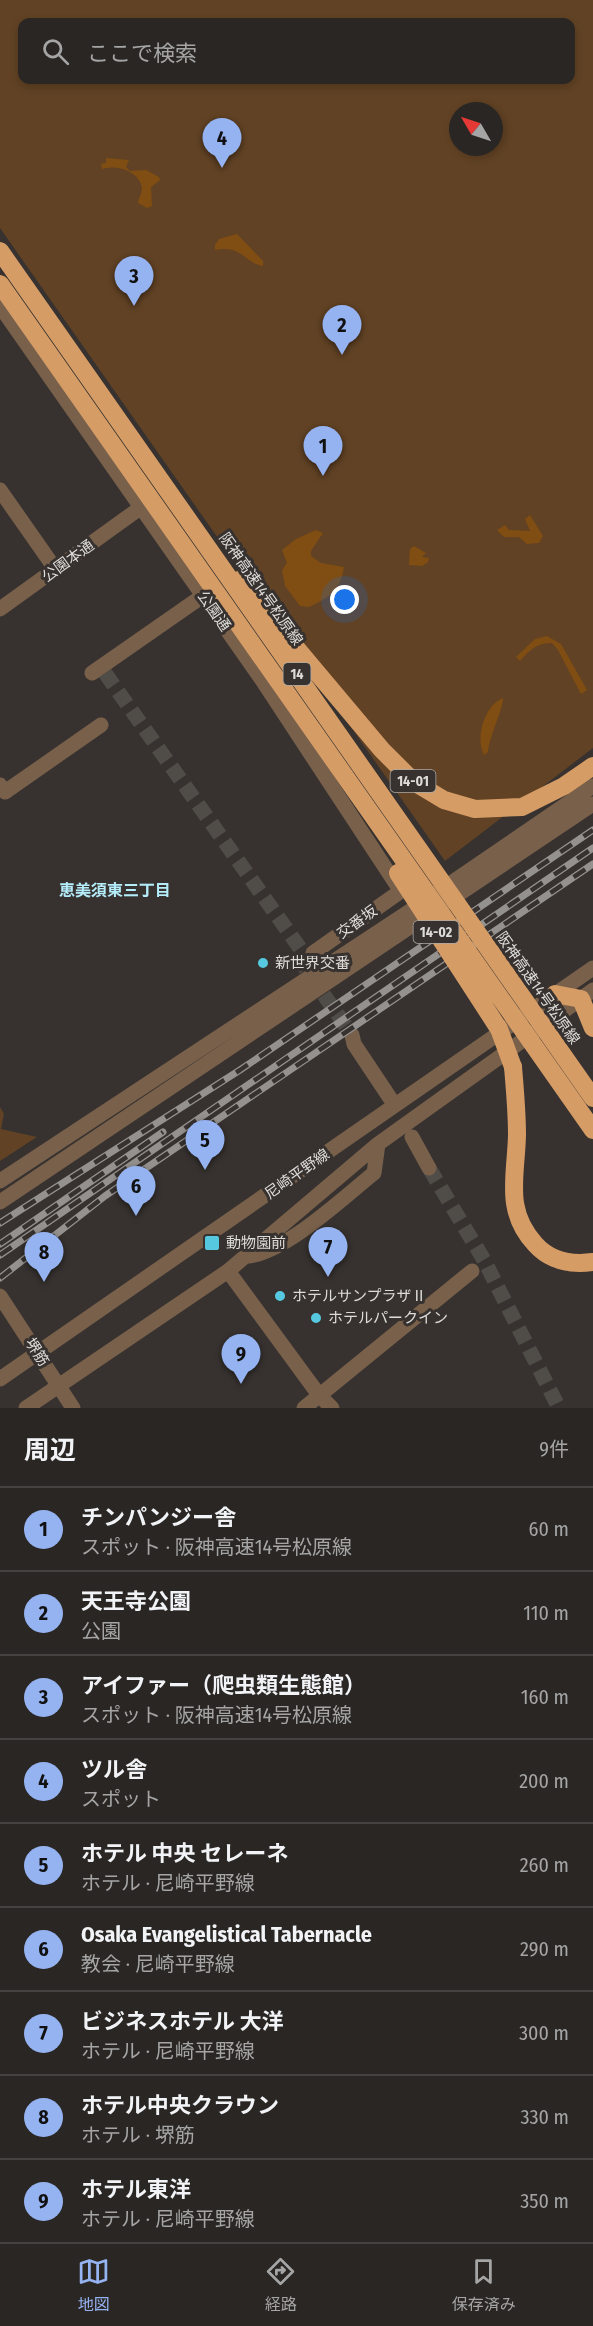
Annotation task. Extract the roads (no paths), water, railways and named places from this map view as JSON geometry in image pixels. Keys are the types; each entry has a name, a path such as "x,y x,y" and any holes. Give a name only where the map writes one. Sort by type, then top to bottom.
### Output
{"highway":[{"name":"阪神高速14号松原線","path":"0,251 203,537 593,1098"},
{"name":"14","path":"0,284 593,1130"},
{"name":"14-01","path":"203,537 382,750 414,782 444,800 475,809 522,807 564,786 593,766"},
{"name":"14-02","path":"359,798 373,836 499,1029 513,1067 517,1111 514,1196 516,1215 522,1230 540,1250 550,1256 577,1264 593,1262"},
{"path":"555,994 587,994 593,1028"}],"street":[{"name":"公園通","path":"0,306 204,595 417,915"},
{"path":"0,490 56,570"},
{"name":"公園本通","path":"0,609 136,512"},
{"path":"99,671 204,595"},
{"path":"0,785 5,792 100,724"},
{"path":"0,1202 417,915 593,786"},
{"path":"0,1181 593,804"},
{"name":"交番坂","path":"313,953 401,891"},
{"name":"尼崎平野線","path":"0,1379 593,968"},
{"path":"26,1408 246,1257 264,1254 284,1242 374,1173 378,1144 587,994"},
{"path":"352,1035 354,1044 390,1098"},
{"path":"412,1137 429,1168"},
{"path":"228,1271 319,1395 332,1408"},
{"path":"304,1408 471,1271"},
{"name":"堺筋","path":"0,1296 74,1408"}],"tunnel":[{"path":"105,673 302,951 303,965 352,1035"},
{"path":"429,1168 484,1260 559,1408"}],"railway":[{"path":"0,1223 240,1070 593,830"},
{"path":"0,1255 593,848"},
{"path":"0,1278 105,1196 593,864"},
{"path":"0,1244 163,1132"}],"place":[{"name":"ツル舎","path":"222,168"},
{"name":"アイファー（爬虫類生態館）","path":"134,306"},
{"name":"天王寺公園","path":"342,355"},
{"name":"チンパンジー舎","path":"323,476"},
{"name":"新世界交番","path":"263,963"},
{"name":"ホテル 中央 セレーネ","path":"205,1170"},
{"name":"Osaka Evangelistical Tabernacle","path":"136,1216"},
{"name":"動物園前","path":"212,1243"},
{"name":"ビジネスホテル 大洋","path":"328,1277"},
{"name":"ホテル中央クラウン","path":"44,1282"},
{"name":"ホテルサンプラザⅡ","path":"280,1296"},
{"name":"ホテルパークイン","path":"316,1318"},
{"name":"ホテル東洋","path":"241,1384"}],"district":[{"name":"恵美須東三丁目","path":"115,890"}]}
